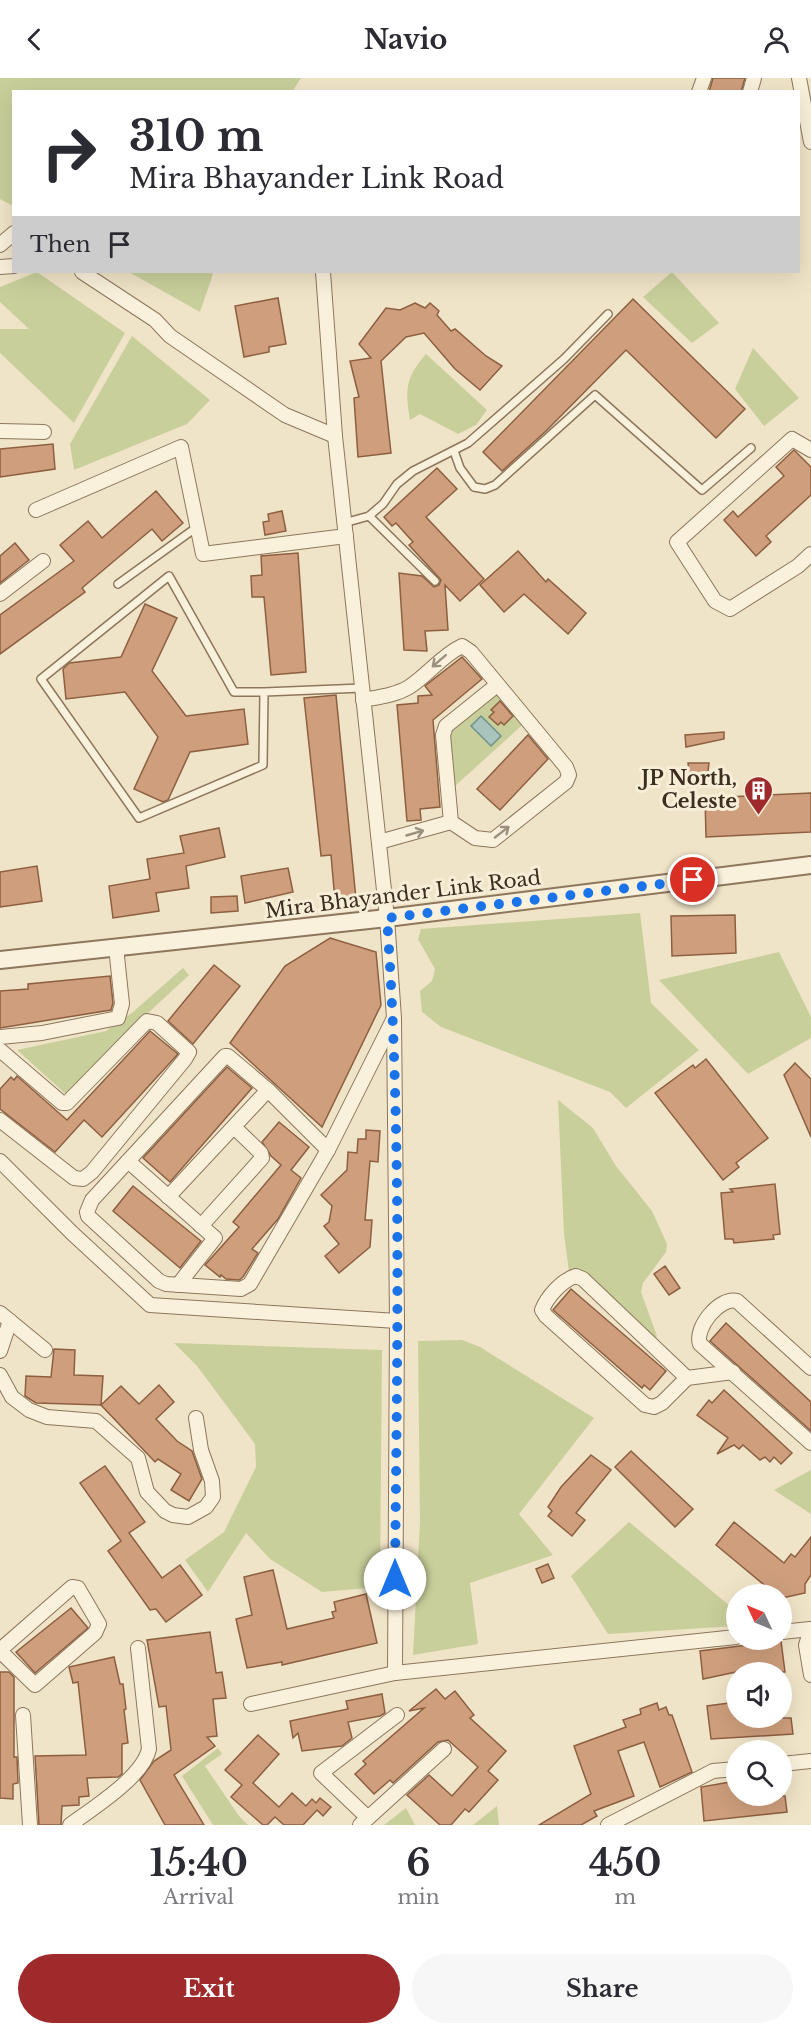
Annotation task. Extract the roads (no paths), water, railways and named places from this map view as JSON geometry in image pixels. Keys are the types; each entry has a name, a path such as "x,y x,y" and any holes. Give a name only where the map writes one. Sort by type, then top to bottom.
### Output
{"street":[{"path":"799,78 811,142"},
{"path":"0,245 12,235"},
{"path":"84,273 155,320 170,336 285,415 335,436"},
{"path":"323,273 335,436 387,918 394,1018 397,1321 395,1673"},
{"path":"0,431 44,432"},
{"path":"811,450 792,439 677,542 715,601 730,609 798,566 811,554"},
{"path":"36,510 181,447 203,554 345,530"},
{"path":"0,594 42,561"},
{"path":"363,694 396,693 410,687 451,651 462,646 471,652 566,766 569,775 566,782 493,840 475,838 452,822 443,752 446,726 497,685"},
{"path":"379,842 452,822"},
{"name":"Mira Bhayander Link Road","path":"0,960 387,918 811,865"},
{"path":"0,1037 42,1033 118,1018 122,1004 116,947"},
{"path":"328,1150 268,1090 226,1055 92,1200 87,1212 88,1216 159,1281 178,1285 241,1289 250,1284 328,1150 394,1018"},
{"path":"0,1050 62,1102 67,1103 147,1020 157,1023 189,1052 121,1137 83,1179 74,1178 0,1120"},
{"path":"168,1197 268,1090"},
{"path":"201,1226 262,1158 261,1153 234,1127"},
{"path":"0,1161 72,1233 150,1305 397,1321"},
{"path":"128,1161 215,1239 178,1285"},
{"path":"687,1378 583,1279 576,1276 567,1278 545,1302 542,1310 546,1317 645,1404 654,1407 662,1403 687,1378 733,1372"},
{"path":"811,1368 737,1300 730,1299 722,1302 700,1330 698,1337 700,1344 811,1443"},
{"path":"5,1317 45,1350"},
{"path":"0,1351 5,1317"},
{"path":"0,1375 12,1397 29,1410 47,1417 96,1421 138,1458 147,1492 158,1506 182,1517 196,1514 213,1497 212,1481 201,1450 196,1418"},
{"path":"72,1587 78,1588 99,1624 95,1633 37,1685 33,1685 0,1651 72,1587"},
{"path":"792,1631 811,1629 806,1645 811,1675"},
{"path":"251,1704 395,1673 726,1638"},
{"path":"70,1825 126,1782 148,1756 138,1648"},
{"path":"23,1715 30,1825"},
{"path":"397,1715 321,1773 364,1822 444,1749"},
{"path":"792,1763 811,1761"},
{"path":"608,1825 713,1772 726,1770"}],"lane":[{"path":"345,530 369,516 383,504 397,484 413,471 430,460 468,443 564,359 608,314"},
{"path":"454,451 460,468 474,487 485,489 495,485 595,395 702,490 751,448"},
{"path":"369,516 435,581"},
{"path":"118,584 197,527"},
{"path":"264,692 263,765 139,818 41,679 169,576 234,692 264,692 363,694"}],"water":[{"path":"481,716 501,736 491,746 471,726"}],"place":[{"name":"JP North, Celeste","path":"758,816"}]}
